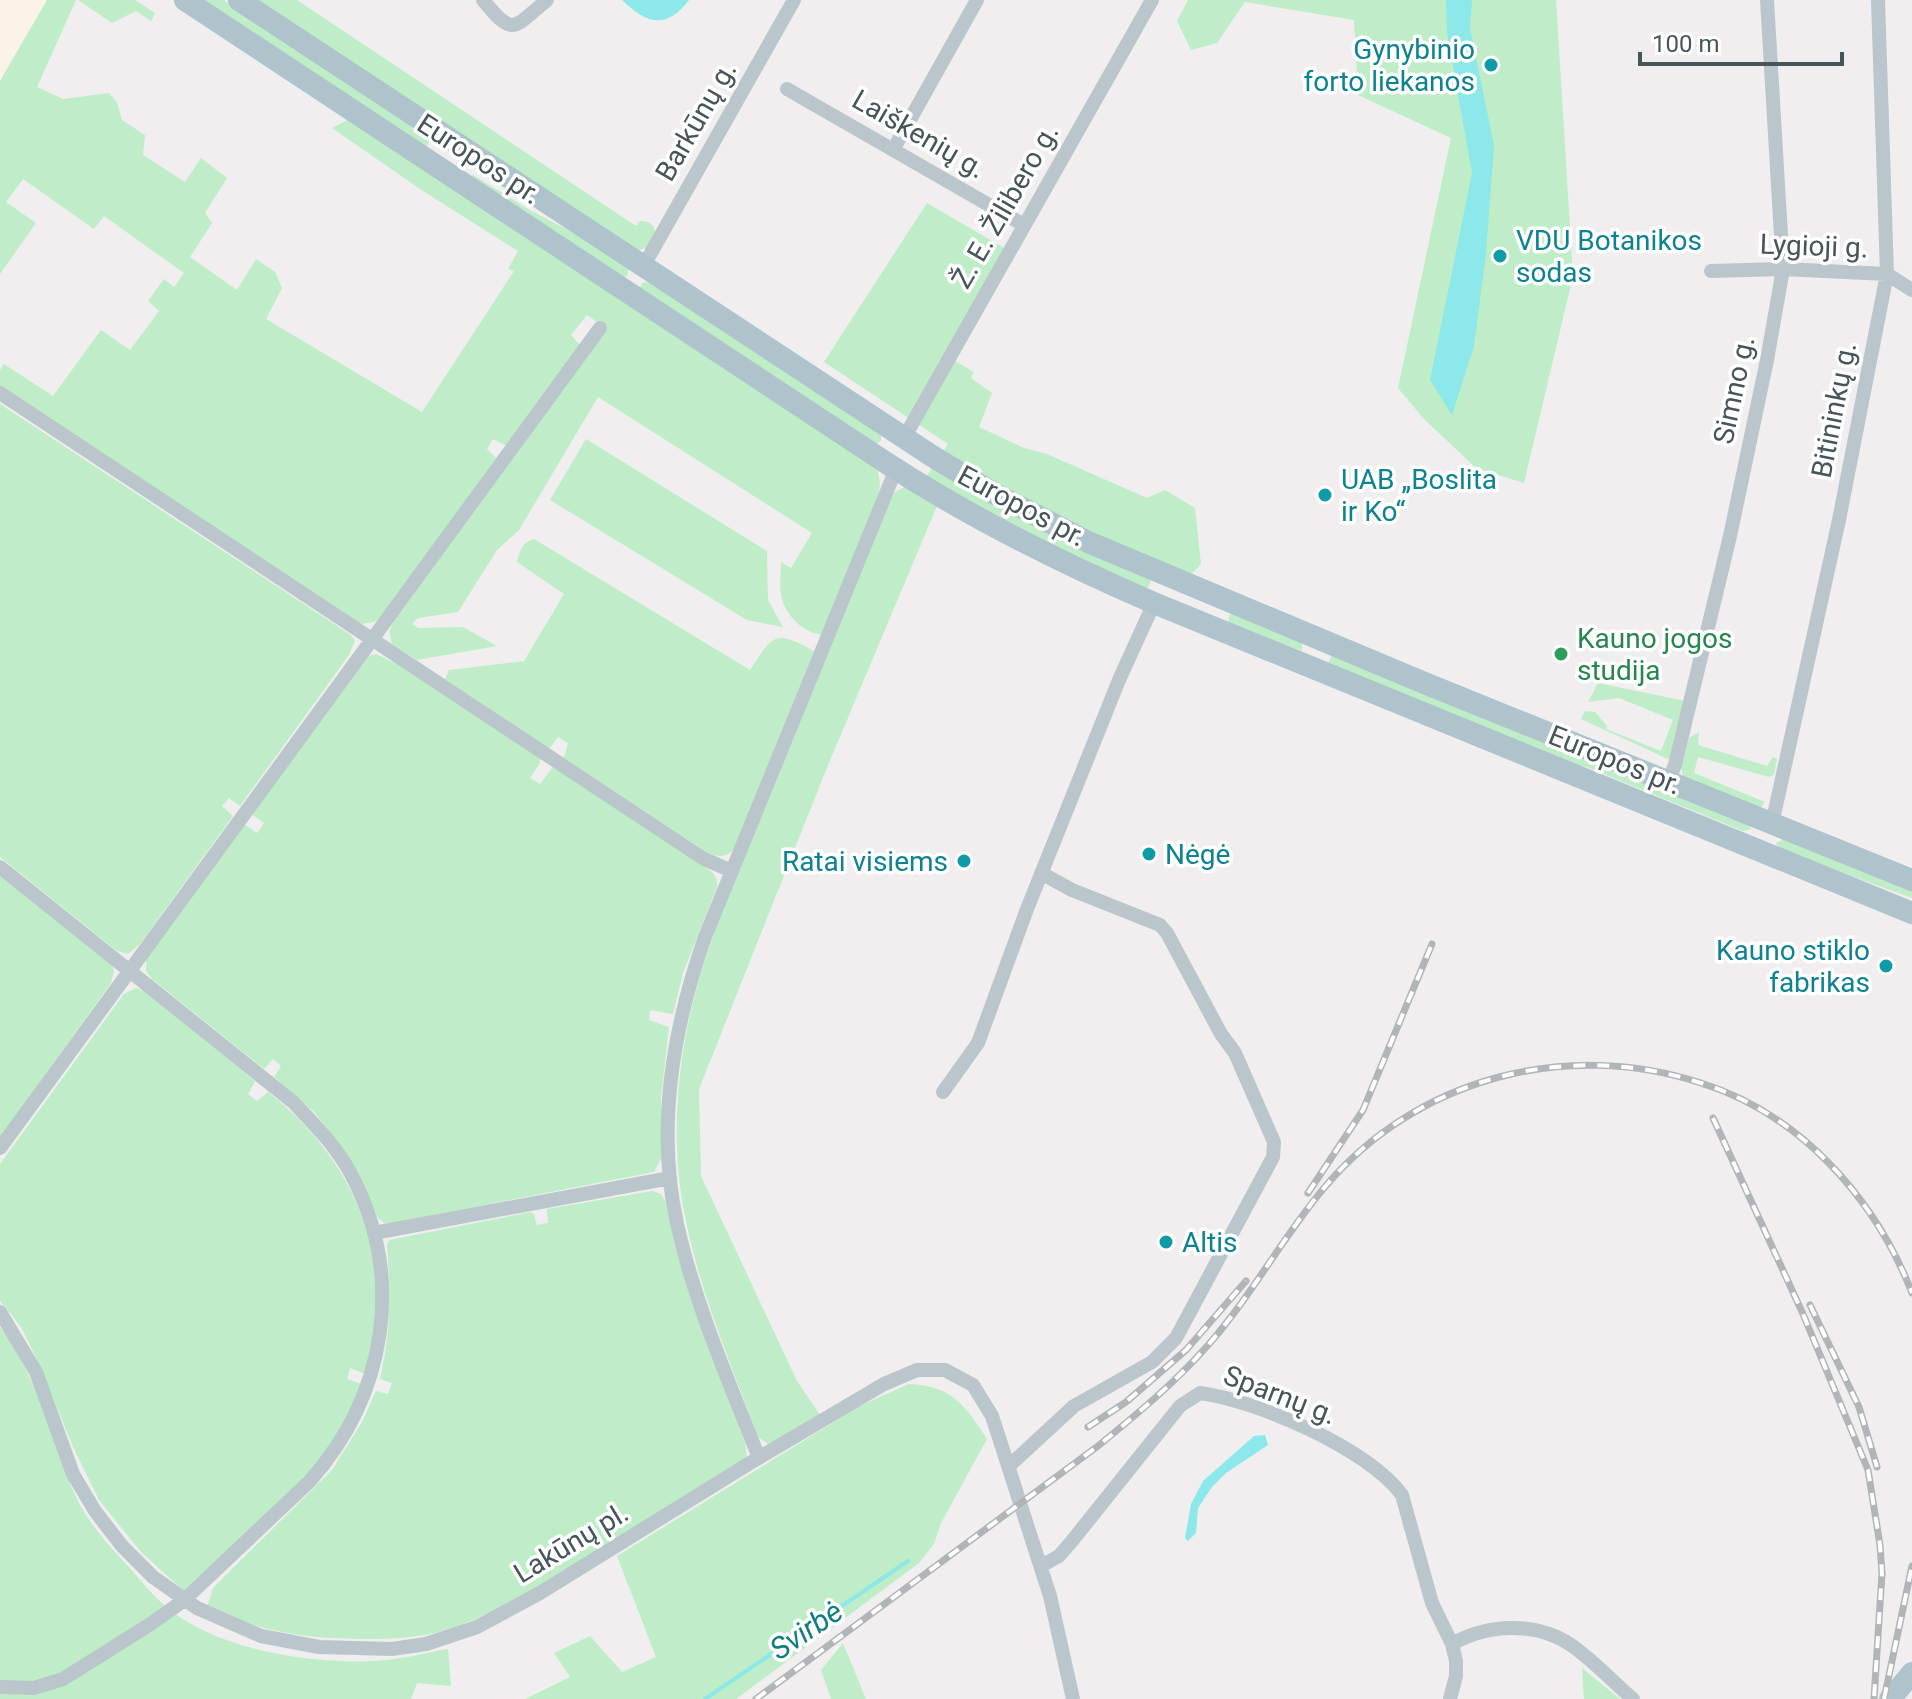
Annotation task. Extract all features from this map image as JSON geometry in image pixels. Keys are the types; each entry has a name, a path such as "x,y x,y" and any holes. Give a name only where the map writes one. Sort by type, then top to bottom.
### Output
{"main road":[{"name":"Europos pr.","path":"185,0 892,467 1005,534 1083,573 1154,603 1912,913"},
{"name":"Europos pr.","path":"239,0 904,438 1042,519 1320,639 1912,880"},
{"path":"453,177 460,166 471,161 483,161"},
{"path":"627,292 643,267"},
{"path":"892,467 904,438"},
{"path":"1154,603 1166,574"},
{"path":"1309,666 1320,639"},
{"path":"1737,843 1752,843 1764,837 1772,824"},
{"path":"1890,1699 1912,1673"}],"street":[{"path":"483,0 498,19 511,26 547,0"},
{"name":"Barkūnų g.","path":"643,267 794,0"},
{"path":"893,150 977,0"},
{"name":"Ž. E. Žilibero g.","path":"904,438 1152,0"},
{"name":"Simno g.","path":"1668,782 1709,630 1767,360 1783,269 1767,0"},
{"name":"Bitininkų g.","path":"1772,824 1837,530 1887,274 1878,0"},
{"name":"Laiškenių g.","path":"787,89 1024,225"},
{"name":"Lygioji g.","path":"1711,271 1783,269 1887,274 1912,290"},
{"path":"0,1148 600,328"},
{"path":"0,393 704,859 732,871"},
{"path":"759,1458 693,1284 677,1222 670,1178 669,1107 673,1059 696,962 892,467"},
{"path":"943,1092 978,1043 1041,873 1119,680 1154,603"},
{"path":"0,867 293,1102 329,1140 350,1173 366,1208 374,1233 381,1281 379,1340 364,1397 327,1462 309,1482 183,1601 63,1679 34,1688 0,1687"},
{"path":"1009,1466 1074,1406 1152,1362 1176,1338 1273,1157 1274,1142 1235,1053 1221,1034 1167,933 1160,925 1072,890 1041,873"},
{"path":"374,1233 670,1178"},
{"name":"Lakūnų pl.","path":"0,1312 36,1372 73,1474 95,1511 122,1546 153,1577 183,1601 238,1628 289,1642 358,1649 392,1649 426,1644 477,1627 540,1593 884,1384 917,1370 945,1370 973,1385 992,1416 1041,1566 1066,1657 1073,1699"},
{"name":"Sparnų g.","path":"1041,1566 1059,1556 1180,1406 1200,1393 1212,1395 1315,1432 1363,1458 1391,1480 1402,1495 1432,1603 1452,1644 1456,1676 1450,1699"},
{"path":"1452,1644 1489,1629 1527,1630 1550,1635 1571,1645 1633,1699"}],"shaded area":[{"path":"0,0 47,0 0,81"}],"green space":[{"path":"47,0 76,0 37,87 63,99 109,93 117,102 122,120 145,135 143,155 185,182 201,158 227,178 205,213 212,223 190,257 237,290 256,259 275,272 282,288 266,319 422,412 514,271 508,269 518,251 332,128 349,119 877,469 879,492 824,635 809,631 796,622 786,609 780,590 781,562 791,568 812,533 598,397 519,530 497,550 458,612 418,618 412,624 418,628 463,627 497,646 417,660 392,644 389,631 394,622 607,329 587,315 571,335 580,345 507,446 493,439 487,449 496,458 381,618 360,624 0,388 0,370 4,364 53,396 101,330 130,350 159,311 148,301 164,279 174,287 184,273 104,216 94,229 23,179 6,202 36,223 0,274 0,81"},
{"path":"78,0 135,0 155,13 151,21 136,11 112,23"},
{"path":"199,0 224,0 432,137 424,150"},
{"path":"252,0 297,0 636,226 640,221 649,223 656,236 649,247 636,251"},
{"name":"VDU Botanikos sodas","path":"1188,0 1556,0 1573,276 1524,483 1476,468 1423,418 1398,388 1451,138 1358,95 1354,20 1245,2 1217,43 1191,50 1177,21"},
{"path":"473,175 589,241 628,267 628,275 622,278 471,177"},
{"path":"927,203 1009,251 948,357 974,372 971,378 992,393 979,427 1147,498 1165,490 1195,508 1201,564 1194,572 1187,574 1113,544 942,454 948,444 824,362"},
{"path":"650,282 881,432 881,441 876,444 640,288 642,283"},
{"path":"0,404 351,635 355,641 349,655 240,806 229,798 222,806 233,816 140,944 128,954 117,951 0,857"},
{"path":"586,439 767,551 768,600 783,627 747,620 550,500"},
{"path":"933,466 1146,576 1151,581 1147,589 1080,563 925,479"},
{"path":"904,487 937,506 826,770 699,1089 701,1176 797,1381 820,1415 771,1446 758,1437 715,1323 689,1236 678,1171 681,1066 694,997 715,931 890,501 895,492"},
{"path":"534,539 750,670 775,639 790,639 814,651 734,849 728,854 719,856 708,853 564,758 568,743 558,737 549,749 445,679 449,670 524,661 564,594 517,562 524,545"},
{"path":"1233,613 1302,643 1302,651 1228,624 1229,616"},
{"path":"376,654 399,665 540,758 530,778 540,784 553,767 712,872 717,879 717,887 683,973 673,1014 650,1010 649,1020 669,1027 661,1097 661,1159 654,1172 386,1224 378,1218 358,1173 339,1143 314,1112 274,1077 281,1066 273,1059 264,1069 146,971 146,959 244,824 257,833 264,823 251,814 367,656"},
{"path":"1332,655 1748,824 1751,829 1743,831 1589,768 1520,747 1328,664"},
{"path":"1598,683 1685,701 1670,760 1581,719 1585,711 1595,712 1607,726 1606,729 1661,751 1673,720 1619,698 1588,702"},
{"path":"1699,732 1698,745 1767,766 1773,757 1777,759 1774,775 1769,777 1698,757 1694,773 1765,802 1760,809 1683,776 1681,767 1689,738"},
{"path":"1784,839 1912,890 1912,898 1780,850 1776,843"},
{"path":"0,874 111,962 114,971 111,983 0,1137"},
{"path":"136,988 146,992 255,1081 248,1094 257,1101 268,1092 313,1134 347,1184 360,1211 374,1269 375,1319 365,1374 350,1368 347,1379 361,1384 331,1444 286,1498 184,1591 141,1552 99,1500 21,1327 0,1301 0,1164 124,994"},
{"path":"652,1191 661,1194 665,1201 675,1247 745,1443 747,1458 520,1597 436,1633 387,1639 305,1636 267,1629 207,1607 213,1588 332,1470 362,1422 376,1391 388,1394 392,1383 380,1379 389,1313 389,1240 531,1212 537,1225 548,1223 547,1209"},
{"path":"0,1327 35,1389 82,1508 108,1543 174,1613 202,1630 225,1639 300,1658 375,1661 448,1649 451,1686 417,1683 411,1699 0,1699"},
{"path":"909,1384 947,1393 972,1416 987,1439 941,1523 934,1544 919,1563 736,1699 525,1699 570,1677 554,1653 590,1636 622,1672 656,1657 617,1556 860,1406"},
{"path":"843,1643 866,1699 831,1699 821,1670"},
{"path":"1582,1668 1620,1699 1584,1699"}],"water":[{"path":"622,0 689,0 672,16 656,20 640,14"},
{"path":"1446,0 1472,0 1470,29 1494,145 1486,254 1474,346 1452,415 1430,380 1472,173 1447,33"},
{"path":"1265,1435 1268,1445 1226,1473 1212,1487 1198,1508 1196,1533 1188,1541 1185,1538 1191,1504 1203,1481 1254,1436"}],"waterway":[{"name":"Svirbė","path":"705,1699 908,1561"}],"railway":[{"path":"1308,1193 1363,1110 1432,944"},
{"path":"756,1699 1098,1446 1156,1397 1225,1325 1309,1207 1361,1150 1403,1119 1448,1095 1496,1078 1547,1068 1598,1065 1650,1070 1701,1083 1737,1097 1802,1138 1830,1164 1877,1224 1912,1293"},
{"path":"1713,1118 1803,1314 1868,1470 1882,1573 1874,1699"},
{"path":"1088,1427 1126,1402 1186,1350 1246,1281"},
{"path":"1810,1305 1859,1407 1877,1467"},
{"path":"1884,1699 1912,1566"}],"place":[{"name":"Gynybinio forto liekanos","path":"1491,65"},
{"name":"VDU Botanikos sodas","path":"1500,256"},
{"name":"UAB „Boslita ir Ko“","path":"1325,495"},
{"name":"Kauno jogos studija","path":"1561,654"},
{"name":"Nėgė","path":"1149,854"},
{"name":"Ratai visiems","path":"964,861"},
{"name":"Kauno stiklo fabrikas","path":"1886,966"},
{"name":"Altis","path":"1166,1242"}]}
